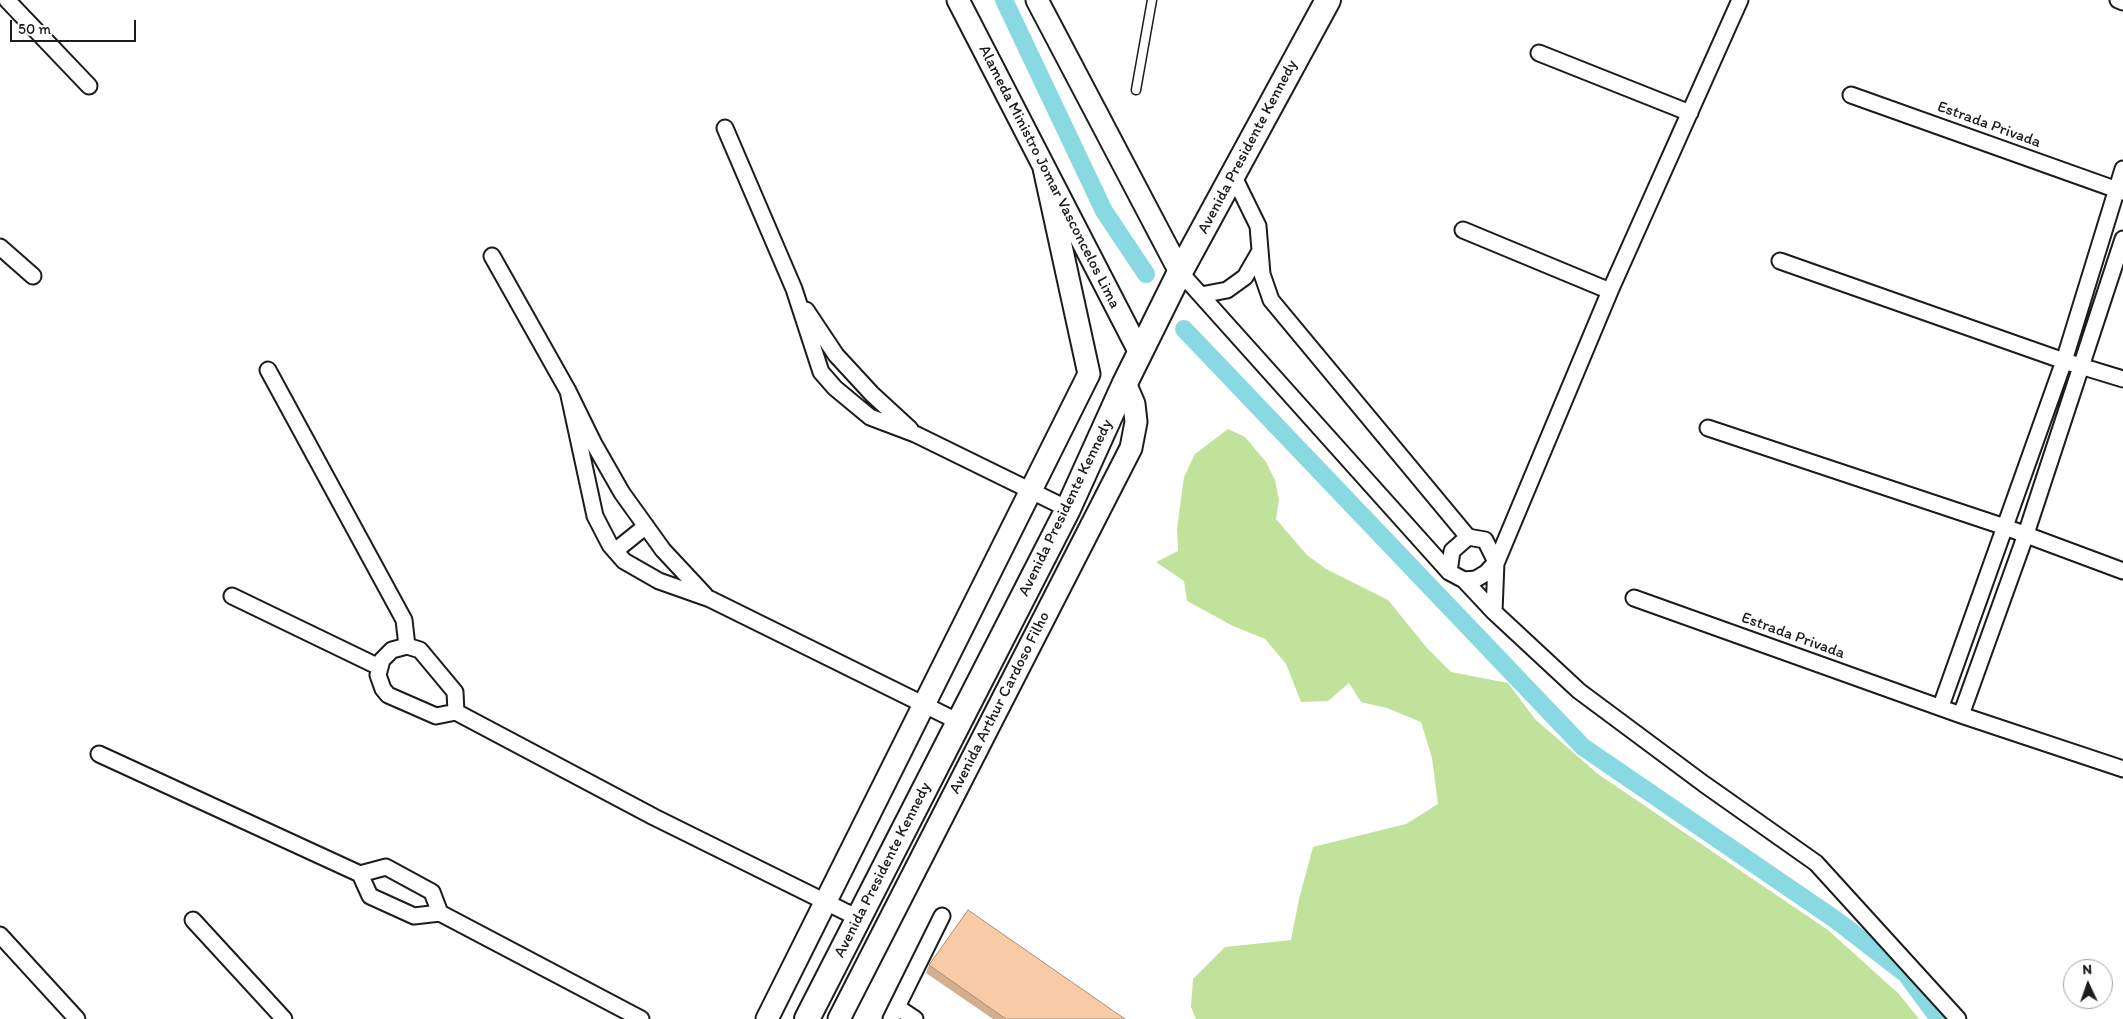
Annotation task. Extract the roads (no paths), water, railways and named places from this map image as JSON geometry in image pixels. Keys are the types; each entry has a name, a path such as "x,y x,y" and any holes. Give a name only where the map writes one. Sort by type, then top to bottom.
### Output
{"main road":[{"name":"Alameda Ministro Jomar Vasconcelos Lima","path":"958,0 1140,353"},
{"path":"1037,0 1180,272"},
{"name":"Avenida Presidente Kennedy","path":"807,1019 1068,509 1125,383 1180,272 1328,0"},
{"path":"766,1019 1089,374 1044,168"},
{"name":"Avenida Arthur Cardoso Filho","path":"839,1019 1131,448 1136,422 1134,404 1125,383"}],"street":[{"path":"7,0 89,86"},
{"path":"1464,580 1476,579 1486,574 1496,562 1610,291 1740,0"},
{"path":"2118,0 2123,2"},
{"path":"1539,53 1690,113"},
{"name":"Estrada Privada","path":"1851,95 2120,190"},
{"path":"725,128 794,289 821,372 835,388 870,417 915,434 1068,509"},
{"path":"1941,706 2064,361 2120,190 2123,169"},
{"path":"1233,175 1258,226 1262,274 1272,300 1468,537 1486,541 1512,525"},
{"path":"1463,230 1610,291"},
{"path":"1961,715 2025,536 2123,240"},
{"path":"0,247 33,276"},
{"path":"1201,295 1228,290 1245,277 1260,251"},
{"path":"492,256 568,391 617,485 663,550 710,599"},
{"path":"1780,262 2064,361 2123,379"},
{"path":"1180,272 1449,572 1464,580 1494,612 1580,690 1704,784 1816,863 1958,1019"},
{"path":"794,289 836,355 872,394 915,434"},
{"path":"268,370 404,620 407,646"},
{"path":"568,391 595,516 610,545 624,561 659,581 710,599 959,722"},
{"path":"1708,428 2005,528 2123,571"},
{"path":"615,551 646,526"},
{"path":"1449,572 1452,551 1468,537"},
{"path":"1486,541 1496,562 1494,612"},
{"path":"232,596 379,667"},
{"name":"Estrada Privada","path":"1634,598 1941,706 1961,715 2123,769"},
{"path":"456,712 455,692 420,650 407,646 399,647 386,654 379,667 380,682 388,695 436,716 456,712 546,761 858,918"},
{"path":"99,754 360,874 386,867 432,892 440,913"},
{"path":"360,874 370,896 414,916 440,913 641,1019"},
{"path":"915,1019 894,1013 942,916"},
{"path":"193,920 284,1019"},
{"path":"3,944 77,1019"}],"lane":[{"path":"1136,90 1152,0"}],"waterway":[{"path":"1004,0 1104,211 1146,274"},
{"path":"1184,329 1583,747 1836,920 1906,974 1939,1019"}]}
